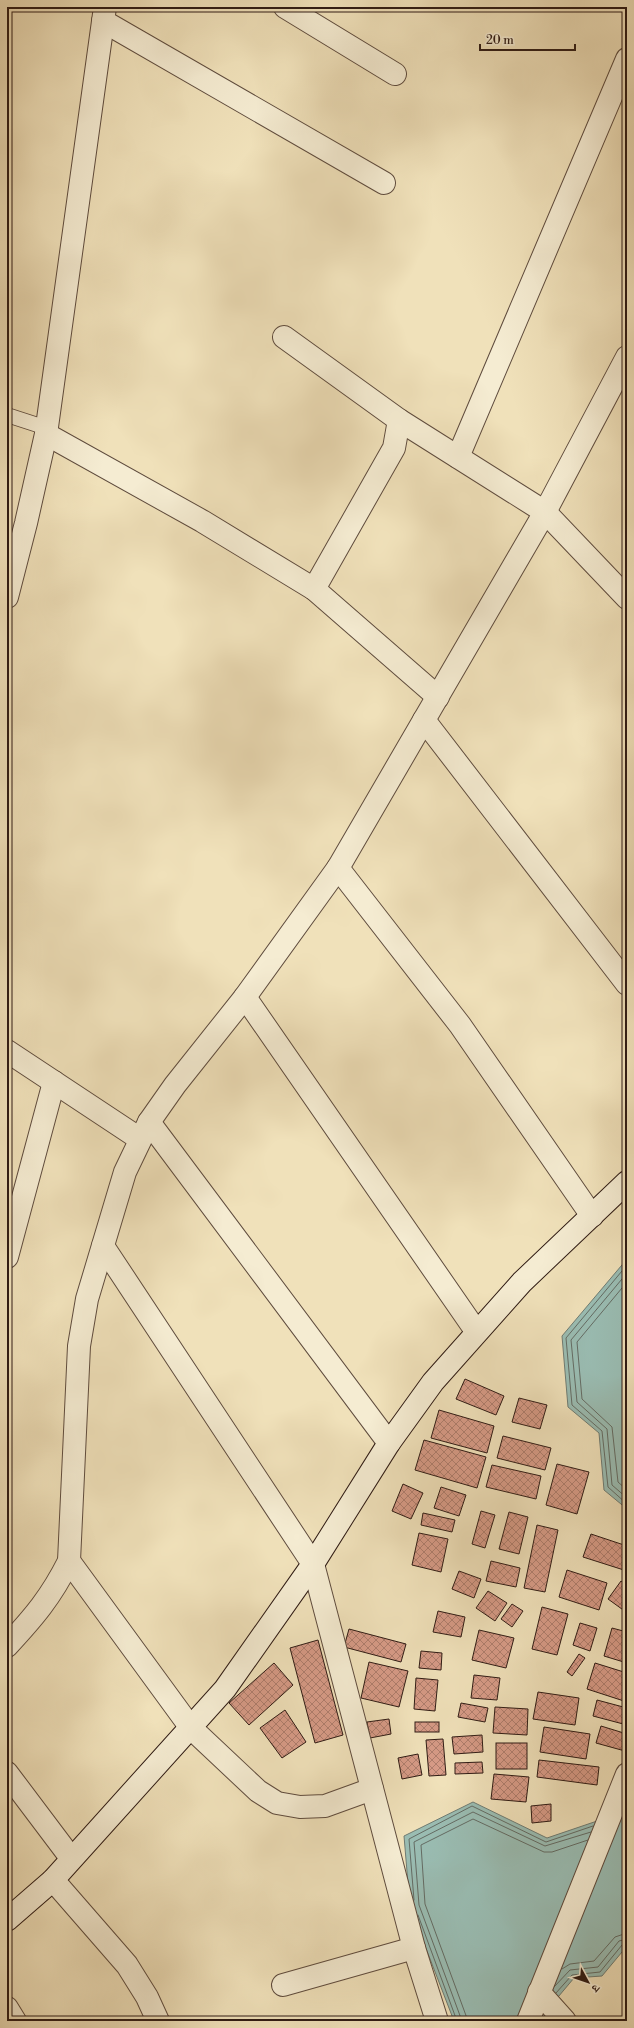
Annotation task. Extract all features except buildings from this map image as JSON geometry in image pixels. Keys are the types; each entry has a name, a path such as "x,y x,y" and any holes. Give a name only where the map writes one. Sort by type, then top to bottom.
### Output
{"street":[{"path":"285,7 395,74"},
{"path":"7,597 47,431 104,14 384,183"},
{"path":"458,457 627,59"},
{"path":"284,337 399,420 545,512 627,598"},
{"path":"7,1646 38,1611 55,1588 69,1561 79,1346 87,1299 125,1172 145,1131 175,1085 245,997 338,868 378,795 438,697 545,512 627,357"},
{"path":"314,589 394,448 399,420"},
{"path":"47,431 202,521 314,589 438,697"},
{"path":"424,720 627,984"},
{"path":"338,868 460,1025 592,1216"},
{"path":"245,997 476,1332"},
{"path":"7,1051 54,1082 145,1131 389,1443"},
{"path":"7,1257 10,1225 54,1082"},
{"path":"7,1920 53,1880 71,1858 225,1689 313,1564 389,1443 433,1382 522,1282 627,1182"},
{"path":"103,1246 313,1564 414,1948 437,2021"},
{"path":"69,1561 191,1728 258,1792 277,1802 300,1807 325,1806 372,1789"},
{"path":"7,1773 71,1858"},
{"path":"528,2021 627,1774"},
{"path":"53,1880 127,1965 147,1997 158,2021"},
{"path":"283,1985 414,1948"},
{"path":"539,1992 565,2021"},
{"path":"7,2008 15,2021"}],"lane":[{"path":"7,415 47,431"}],"water":[{"path":"627,1259 627,1509 604,1490 599,1433 568,1407 562,1336"},
{"path":"627,1794 627,1946 602,1976 574,1978 548,2009 549,2021 454,2021 410,1907 404,1836 473,1802 547,1838 603,1819"}]}
